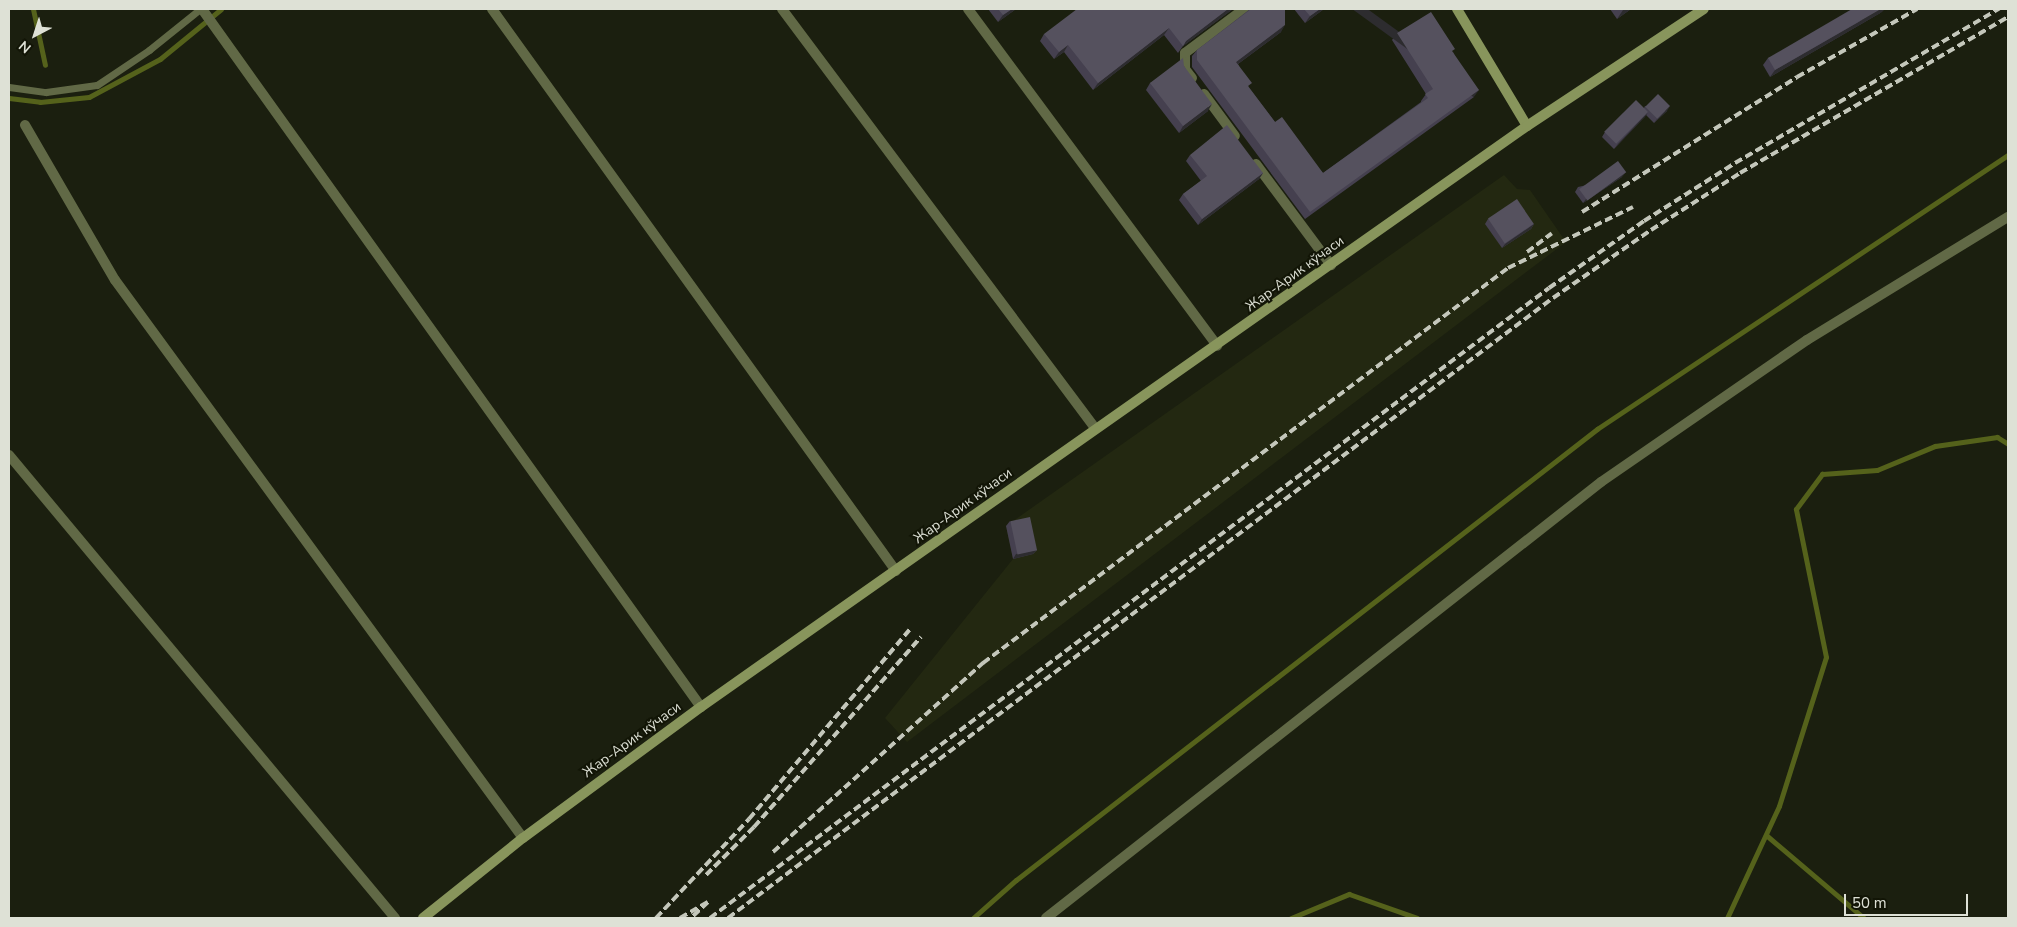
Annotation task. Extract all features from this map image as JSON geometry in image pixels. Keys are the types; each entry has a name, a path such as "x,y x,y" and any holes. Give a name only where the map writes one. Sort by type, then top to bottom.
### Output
{"main road":[{"path":"1458,9 1526,126"},
{"name":"Жар-Арик кўчаси","path":"423,918 522,838 701,707 896,571 1095,428 1217,346 1526,126 1704,9"}],"street":[{"path":"201,9 701,707"},
{"path":"492,9 896,571"},
{"path":"782,9 1095,428"},
{"path":"968,9 1217,346"},
{"path":"1244,9 1185,53 1183,60 1185,68 1330,265"},
{"path":"26,125 115,280 522,838"},
{"path":"1046,918 1601,482 1807,340 2008,217"},
{"path":"9,455 396,918"}],"lane":[{"path":"9,87 46,92 97,85 149,50 201,9"}],"shaded area":[{"path":"1504,175 1517,189 1530,190 1566,242 907,742 885,718 1013,559 1006,526"}],"building":[{"path":"998,9 1012,9 1003,15"},
{"path":"1077,9 1228,9 1186,41 1183,46 1169,28 1098,83 1068,45 1059,52 1044,34"},
{"path":"1251,9 1285,9 1285,25 1236,62 1252,83 1248,86 1275,122 1282,117 1323,173 1428,98 1425,94 1433,89 1397,33 1431,12 1455,49 1452,51 1479,90 1310,212 1197,60 1197,50"},
{"path":"1304,9 1320,9 1310,16"},
{"path":"1852,9 1881,9 1775,70 1768,58"},
{"path":"1183,58 1184,66 1212,104 1183,126 1150,83"},
{"path":"1658,94 1670,106 1657,119 1645,107"},
{"path":"1636,100 1648,112 1616,144 1604,132"},
{"path":"1227,125 1263,173 1202,219 1183,194 1207,176 1190,155"},
{"path":"1618,161 1626,172 1587,201 1579,189"},
{"path":"1517,199 1534,224 1505,243 1488,219"},
{"path":"1030,517 1037,550 1018,554 1010,521"}],"waterway":[{"path":"33,9 45,65"},
{"path":"9,98 40,102 89,97 160,59 221,9"},
{"path":"973,918 1016,880 1597,429 2008,155"},
{"path":"1727,918 1779,806 1826,657 1796,509 1822,474 1877,470 1935,446 1997,437 2008,444"},
{"path":"1766,835 1864,918"},
{"path":"1291,918 1349,894 1417,918"}],"railway":[{"path":"1582,212 1797,77 1917,9"},
{"path":"710,918 1549,288 1644,221 1735,163 1999,9"},
{"path":"728,918 1553,298 1651,230 1740,173 2008,17"},
{"path":"773,852 983,663 1508,268 1633,207"},
{"path":"1527,252 1552,233"},
{"path":"656,918 749,819 910,629"},
{"path":"706,875 754,827 921,637"},
{"path":"680,918 708,902 691,918"}]}
